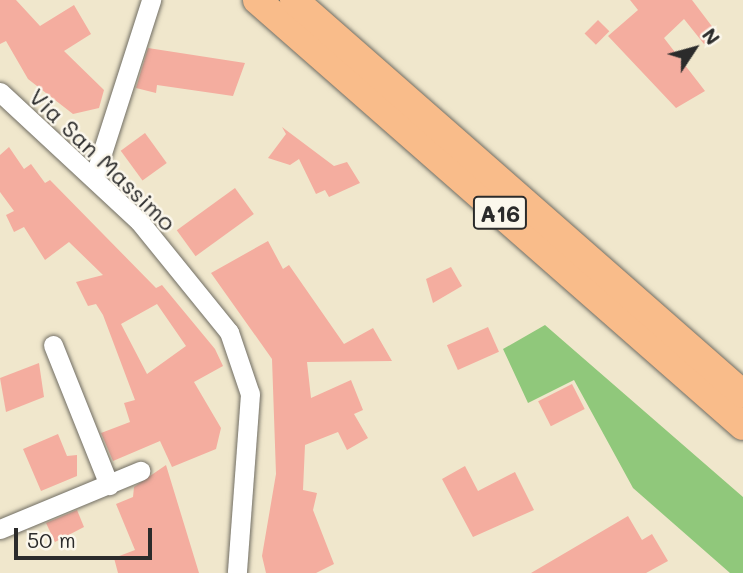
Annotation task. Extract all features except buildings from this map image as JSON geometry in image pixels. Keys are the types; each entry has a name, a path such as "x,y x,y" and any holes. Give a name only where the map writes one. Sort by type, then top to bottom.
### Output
{"highway":[{"name":"A16","path":"257,0 743,426"},
{"name":"A16","path":"294,0 743,394"}],"street":[{"path":"94,178 151,0"},
{"name":"Via San Massimo","path":"0,92 139,221 221,322 243,361 250,394 237,573"},
{"path":"53,345 109,485"},
{"path":"0,529 140,471"}],"green space":[{"path":"545,325 743,497 743,573 730,573 633,488 574,380 528,403 503,349"}]}
